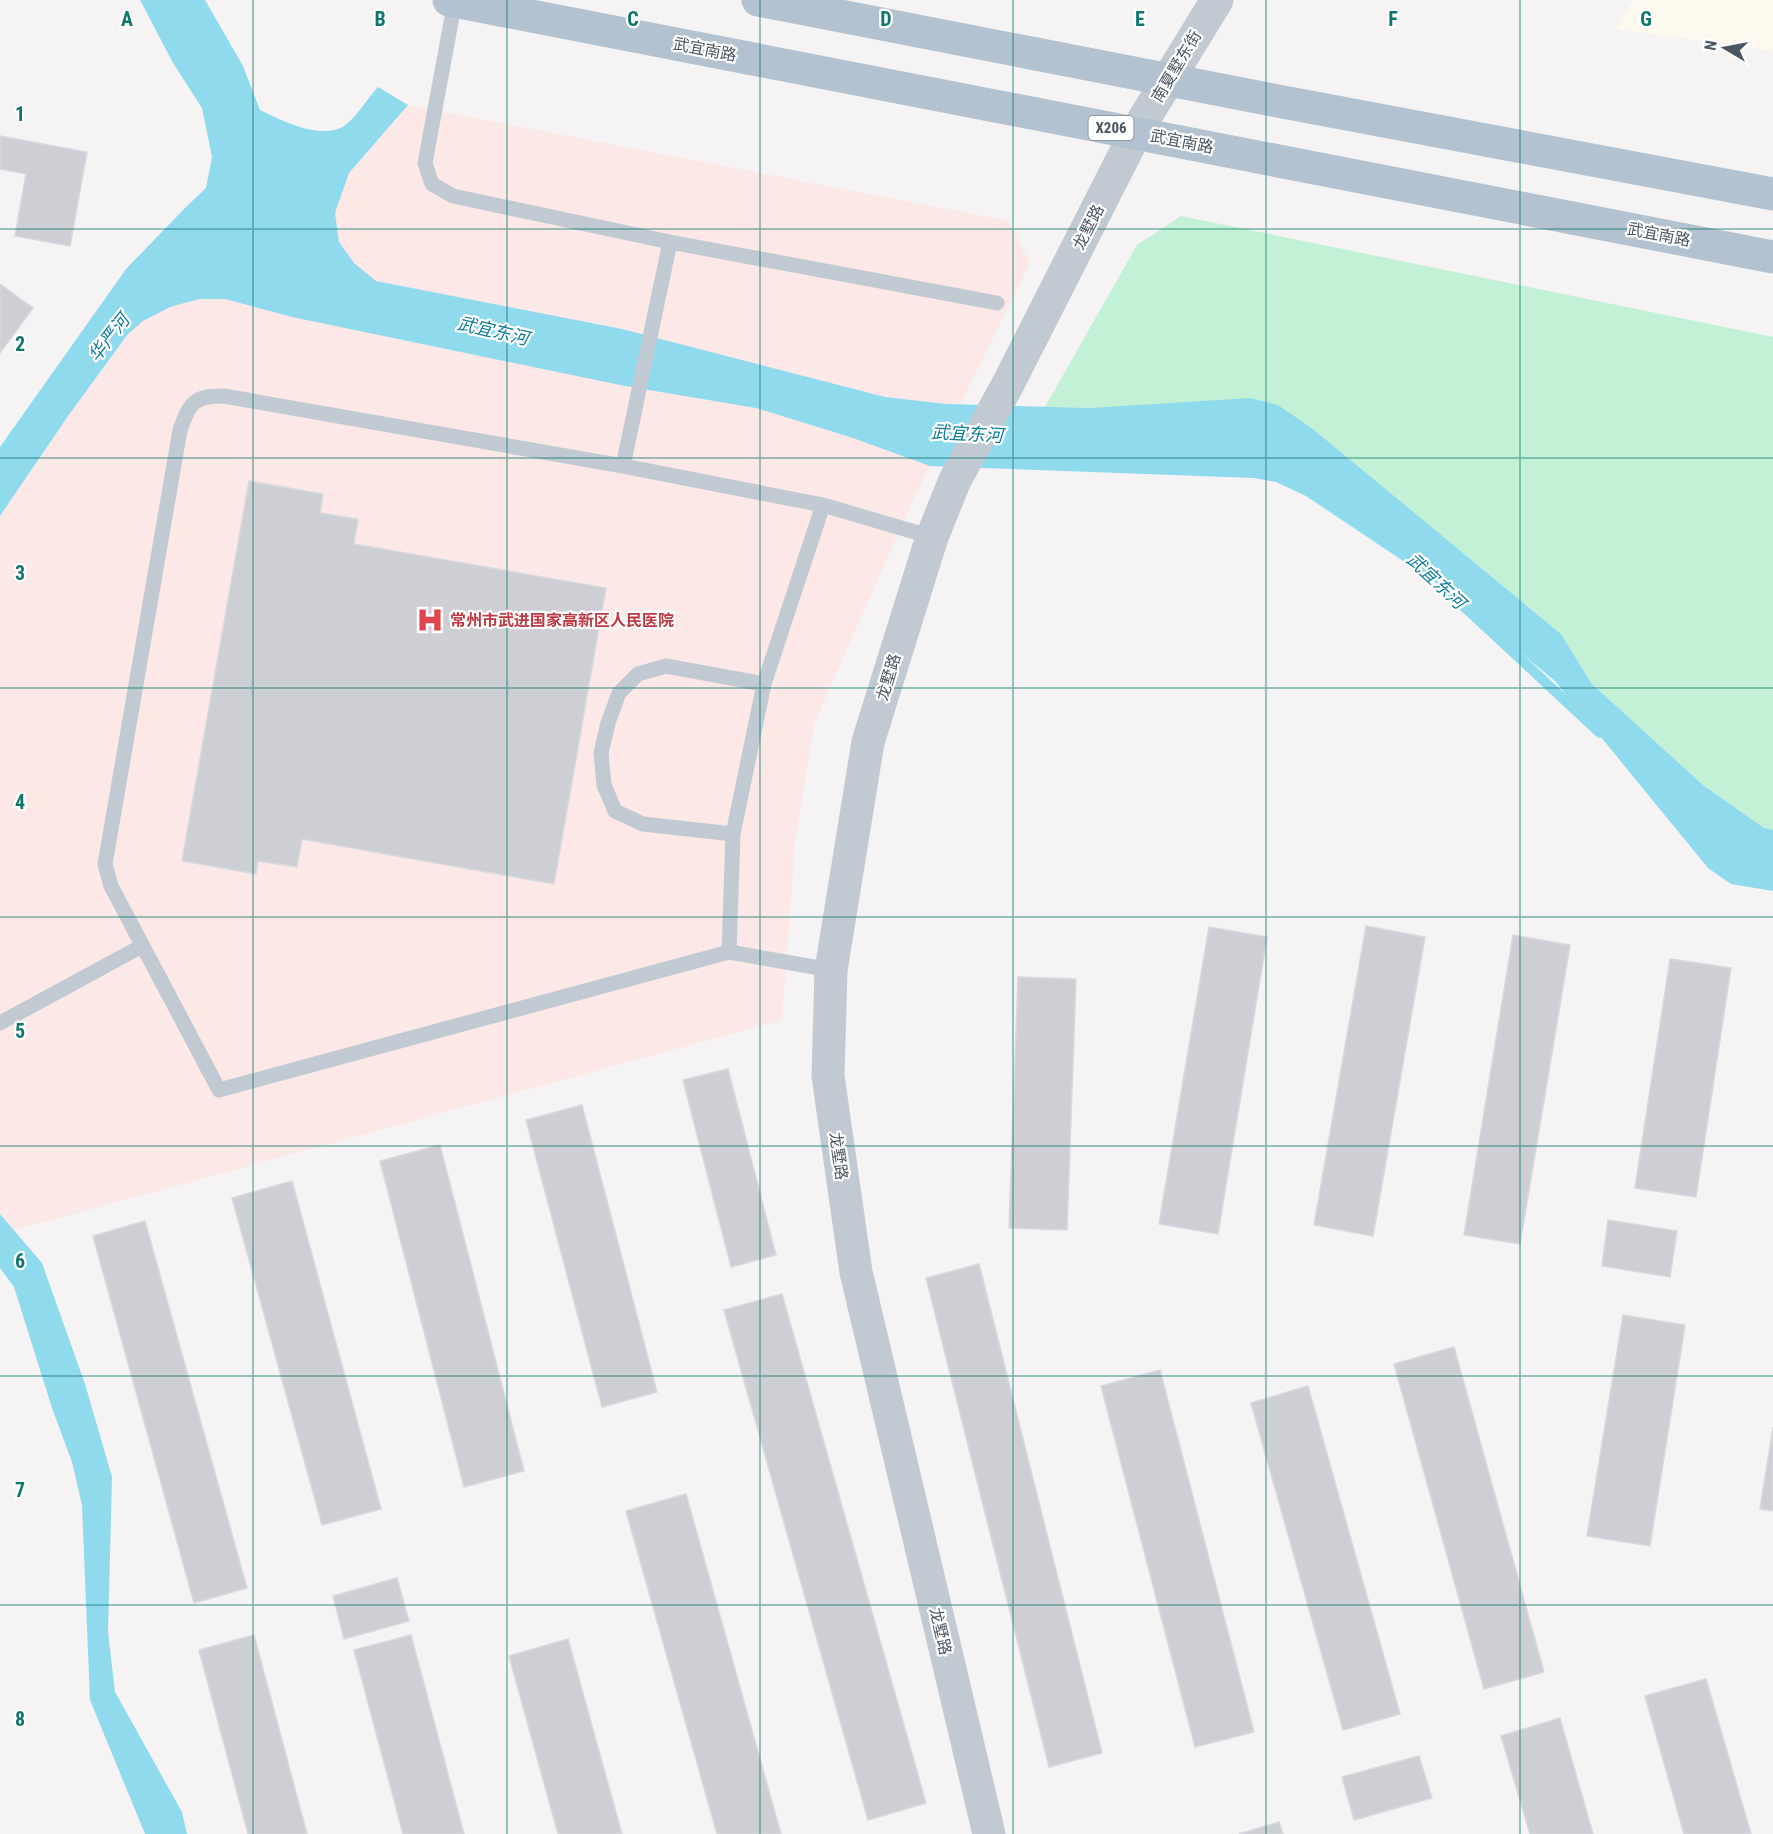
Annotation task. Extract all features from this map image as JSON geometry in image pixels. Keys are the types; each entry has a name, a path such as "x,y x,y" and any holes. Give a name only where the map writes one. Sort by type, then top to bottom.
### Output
{"main road":[{"path":"758,0 1773,194"},
{"name":"武宜南路","path":"452,1 1773,257"}],"street":[{"name":"南夏墅东街","path":"1136,132 1216,0"},
{"name":"龙墅路","path":"989,1834 856,1272 828,1076 831,970 868,742 932,537 955,480 1007,386 1136,132"}],"lane":[{"path":"452,1 425,164 432,184 453,196 670,242 997,303"},
{"path":"623,466 670,242"},
{"path":"831,970 729,952 219,1090 111,886 105,864 180,429 188,408 204,396 224,396 623,466 823,505 932,537"},
{"path":"729,952 733,834 764,684 823,505"},
{"path":"733,834 643,824 615,811 604,785 601,753 608,723 619,693 638,674 666,666 764,684"},
{"path":"0,1023 142,946"}],"shaded area":[{"path":"1633,0 1773,0 1773,51 1616,29"},
{"name":"常州市武进国家高新区人民医院","path":"408,105 1009,221 1030,263 912,502 814,724 795,844 782,1020 15,1230 0,1214 0,516 68,416 128,334 349,173"}],"green space":[{"path":"1181,216 1773,337 1773,830 1764,828 1703,785 1592,684 1561,634 1313,429 1090,408 1045,407 1137,245"}],"water":[{"name":"华严河","path":"140,0 205,0 243,66 260,110 292,124 316,131 339,129 352,119 378,87 408,105 349,173 335,213 339,242 354,263 376,281 622,329 885,397 947,404 1090,408 1250,398 1278,405 1313,429 1561,634 1592,684 1703,785 1764,828 1773,830 1773,891 1731,884 1708,868 1555,681 1436,583 1306,496 1276,482 1254,478 930,466 853,438 756,408 625,386 292,317 225,299 199,299 170,307 143,321 128,334 68,416 0,516 0,447 126,269 206,188 212,157 202,108 173,63"},
{"path":"0,1214 42,1263 85,1384 112,1477 108,1632 115,1692 182,1812 187,1834 145,1834 90,1700 82,1505 72,1462 52,1408 14,1287 0,1268"}],"building":[{"path":"0,136 87,152 70,246 15,236 26,174 0,169"},
{"path":"0,284 33,308 0,353"},
{"path":"249,481 323,494 320,513 358,519 354,544 606,588 554,884 302,839 297,867 258,861 256,874 182,861"},
{"path":"1366,926 1425,937 1373,1236 1314,1225"},
{"path":"1209,927 1267,937 1218,1234 1159,1224"},
{"path":"1513,935 1570,945 1520,1244 1464,1235"},
{"path":"1670,959 1731,968 1696,1197 1635,1188"},
{"path":"1018,977 1076,979 1067,1230 1009,1228"},
{"path":"728,1069 776,1255 731,1267 683,1080"},
{"path":"582,1105 657,1392 602,1407 526,1120"},
{"path":"440,1145 524,1471 464,1487 380,1161"},
{"path":"292,1181 381,1509 322,1525 232,1198"},
{"path":"1608,1220 1677,1231 1670,1277 1602,1266"},
{"path":"145,1221 247,1588 194,1603 93,1236"},
{"path":"979,1264 1102,1753 1049,1767 926,1278"},
{"path":"782,1294 926,1803 868,1820 724,1310"},
{"path":"1623,1315 1685,1325 1650,1546 1587,1536"},
{"path":"1454,1347 1544,1672 1484,1689 1394,1364"},
{"path":"1160,1370 1254,1732 1195,1747 1101,1386"},
{"path":"1308,1386 1400,1714 1343,1730 1251,1403"},
{"path":"1773,1427 1773,1511 1760,1509"},
{"path":"686,1494 781,1834 717,1834 626,1511"},
{"path":"397,1578 409,1621 344,1639 333,1596"},
{"path":"254,1635 307,1834 248,1834 199,1650"},
{"path":"411,1635 464,1834 403,1834 354,1650"},
{"path":"568,1639 622,1834 558,1834 509,1656"},
{"path":"1706,1679 1751,1834 1684,1834 1645,1696"},
{"path":"1560,1718 1593,1834 1530,1834 1501,1736"},
{"path":"1419,1756 1432,1798 1354,1820 1342,1777"},
{"path":"1279,1822 1283,1834 1239,1834"}],"waterway":[{"name":"武宜东河","path":"1444,588 1600,733"}],"place":[{"name":"常州市武进国家高新区人民医院","path":"430,620"}]}
